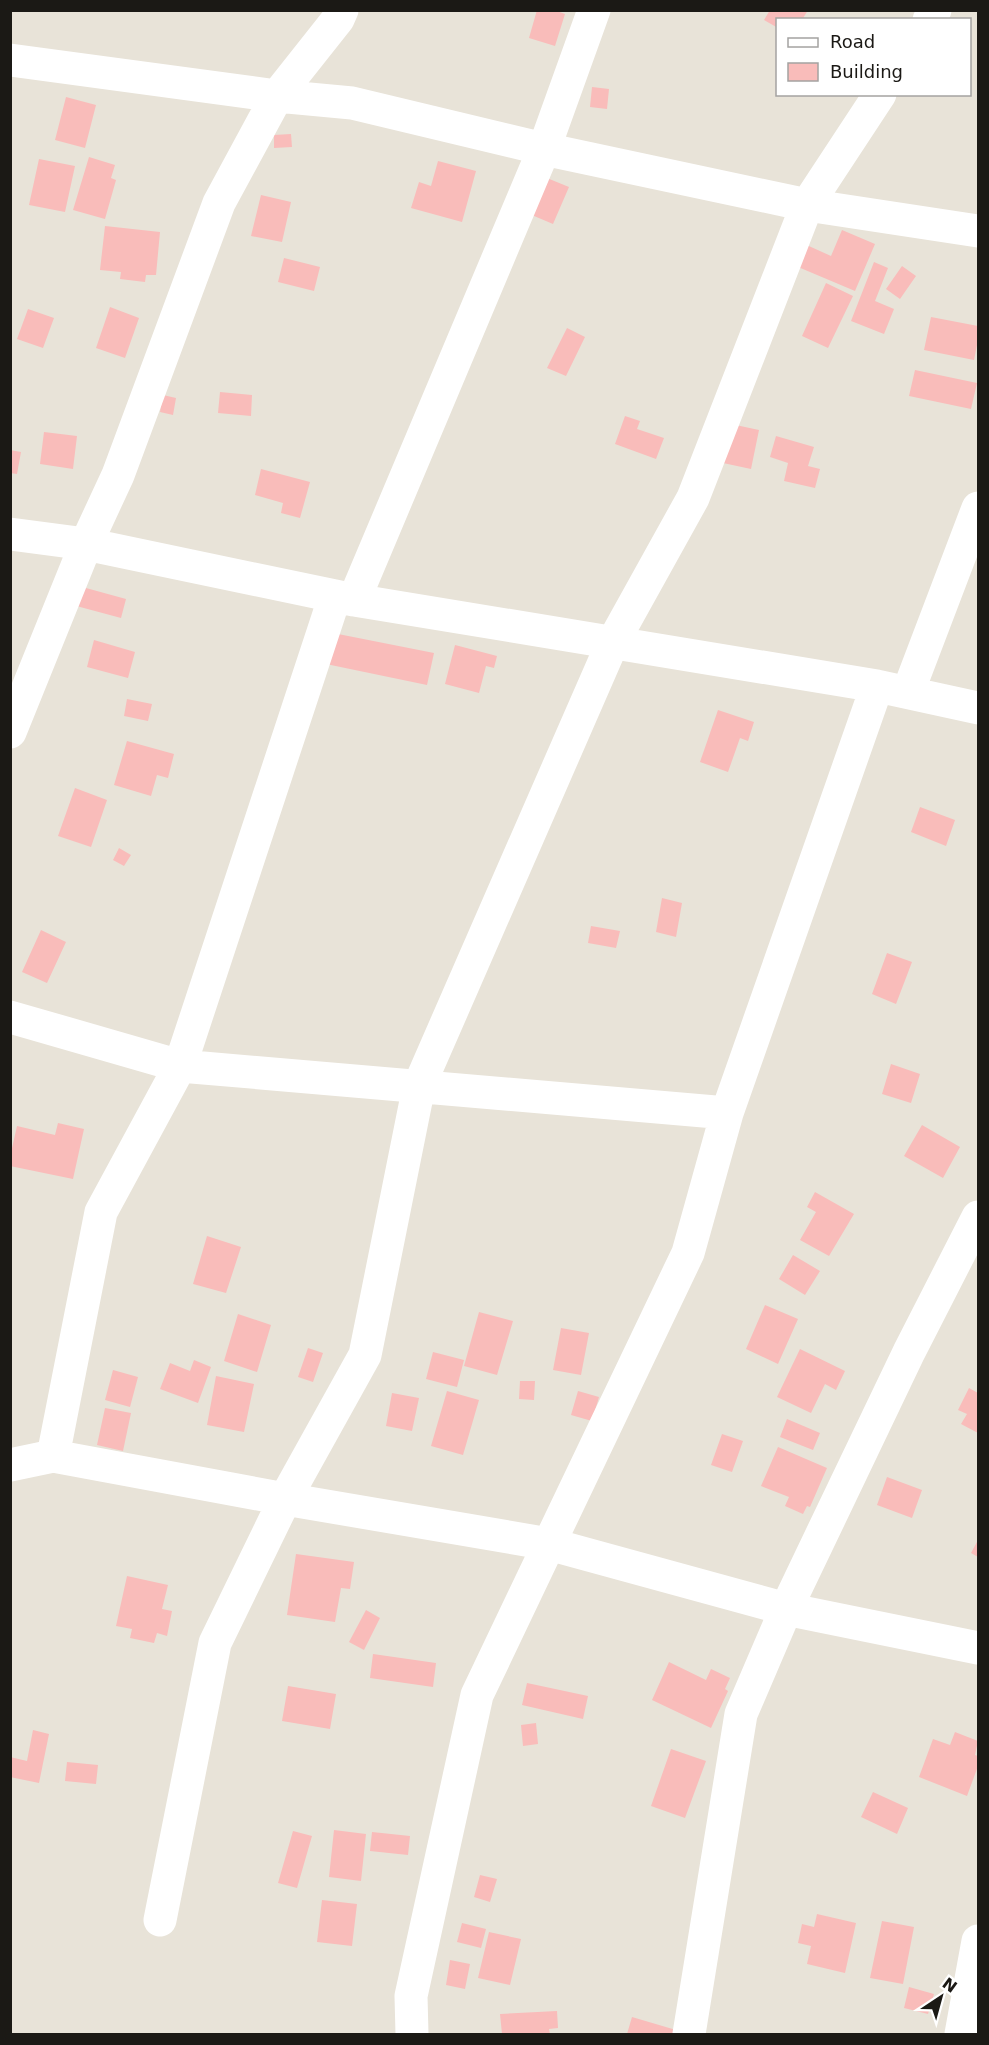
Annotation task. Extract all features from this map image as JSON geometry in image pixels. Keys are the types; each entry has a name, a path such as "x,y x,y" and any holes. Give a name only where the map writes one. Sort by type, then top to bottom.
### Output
{"street":[{"path":"10,732 86,544 118,475 219,203 277,96 338,19 342,10"},
{"path":"53,1456 101,1212 180,1066 345,598 544,149 594,10"},
{"path":"10,60 277,96 352,103 544,149 807,205 978,231"},
{"path":"160,1920 215,1643 285,1499 365,1355 419,1086 612,644 693,498 807,205 879,96"},
{"path":"412,2034 411,1996 477,1695 688,1253 727,1113 892,689 978,508"},
{"path":"10,534 86,544 345,598 892,689 978,708"},
{"path":"10,1017 180,1066 727,1113"},
{"path":"689,2034 741,1714 786,1609 909,1352 978,1217"},
{"path":"10,1465 53,1456 285,1499 549,1544 786,1609 978,1648"},
{"path":"961,2034 978,1941"}],"building":[{"path":"537,10 554,10 565,14 555,46 529,38"},
{"path":"770,10 808,10 803,18 776,18 776,27 764,20"},
{"path":"592,87 609,89 607,109 590,107"},
{"path":"66,97 96,105 85,148 55,140"},
{"path":"291,134 292,147 274,148 274,135"},
{"path":"89,157 115,165 111,178 116,180 105,219 73,210"},
{"path":"39,159 75,166 65,212 29,205"},
{"path":"438,161 476,171 462,222 411,208 419,182 431,186"},
{"path":"542,176 569,187 553,224 527,213"},
{"path":"261,195 291,202 282,242 251,236"},
{"path":"105,226 160,232 156,275 146,275 145,282 120,279 121,272 100,270"},
{"path":"842,230 875,244 855,291 791,264 800,242 831,256"},
{"path":"284,258 320,267 314,291 278,282"},
{"path":"874,262 888,268 875,301 894,309 884,334 851,321"},
{"path":"902,266 916,276 900,299 886,289"},
{"path":"826,283 853,296 828,348 802,336"},
{"path":"110,307 139,318 125,358 96,348"},
{"path":"28,309 54,318 43,348 17,339"},
{"path":"931,317 978,326 974,360 924,350"},
{"path":"567,328 585,337 566,376 547,368"},
{"path":"915,370 977,383 971,409 909,396"},
{"path":"220,392 252,395 251,416 218,413"},
{"path":"163,395 176,398 173,415 160,412"},
{"path":"625,416 640,421 637,429 664,438 656,459 615,444"},
{"path":"731,424 759,430 751,469 723,463"},
{"path":"44,432 77,436 73,469 40,464"},
{"path":"776,436 814,447 808,466 820,469 815,488 784,481 788,463 770,457"},
{"path":"10,450 21,452 17,474 10,473"},
{"path":"261,469 310,482 300,518 281,513 283,503 255,495"},
{"path":"75,585 126,599 121,618 69,604"},
{"path":"333,633 434,653 427,685 326,664"},
{"path":"94,640 135,652 128,678 87,667"},
{"path":"455,645 497,656 494,668 486,666 479,693 445,684"},
{"path":"127,699 152,704 148,721 124,716"},
{"path":"718,710 754,722 748,741 740,738 728,772 700,762"},
{"path":"127,741 174,754 168,778 157,775 151,796 114,785"},
{"path":"75,788 107,800 91,847 58,836"},
{"path":"920,807 955,820 946,846 911,832"},
{"path":"119,848 131,855 124,866 113,860"},
{"path":"662,898 682,903 676,937 656,932"},
{"path":"591,926 620,931 616,948 588,943"},
{"path":"41,930 66,942 47,983 22,972"},
{"path":"887,953 912,962 896,1004 872,994"},
{"path":"891,1064 920,1074 911,1103 882,1094"},
{"path":"58,1123 84,1129 73,1179 10,1166 17,1126 55,1135"},
{"path":"922,1125 960,1147 943,1178 904,1156"},
{"path":"815,1192 854,1214 829,1256 800,1240 816,1212 807,1207"},
{"path":"207,1236 241,1247 226,1293 193,1284"},
{"path":"793,1255 820,1271 805,1295 779,1279"},
{"path":"765,1305 798,1319 778,1364 746,1349"},
{"path":"479,1312 513,1321 497,1375 464,1366"},
{"path":"238,1314 271,1325 257,1372 224,1361"},
{"path":"561,1328 589,1333 581,1375 553,1370"},
{"path":"308,1348 323,1353 313,1382 298,1377"},
{"path":"800,1349 845,1371 836,1390 825,1384 811,1413 777,1397"},
{"path":"433,1352 464,1360 457,1387 426,1379"},
{"path":"194,1360 211,1367 198,1403 160,1389 170,1363 190,1371"},
{"path":"113,1370 138,1377 130,1407 105,1400"},
{"path":"216,1376 254,1384 244,1432 207,1425"},
{"path":"520,1381 535,1381 534,1400 519,1399"},
{"path":"969,1388 978,1393 978,1433 961,1424 967,1414 958,1410"},
{"path":"447,1391 479,1400 463,1455 431,1446"},
{"path":"578,1391 599,1397 592,1421 571,1415"},
{"path":"392,1393 419,1398 412,1431 386,1426"},
{"path":"105,1408 131,1413 123,1451 97,1445"},
{"path":"787,1419 820,1433 813,1450 780,1437"},
{"path":"722,1434 743,1441 732,1472 711,1465"},
{"path":"778,1447 827,1468 810,1507 807,1506 803,1514 785,1506 789,1497 761,1486"},
{"path":"887,1477 922,1490 912,1518 877,1505"},
{"path":"978,1540 978,1557 971,1553"},
{"path":"296,1554 354,1562 350,1589 341,1588 335,1622 287,1615"},
{"path":"127,1576 168,1585 162,1609 172,1611 167,1636 157,1633 154,1643 130,1638 132,1629 116,1626"},
{"path":"366,1610 380,1618 364,1650 349,1642"},
{"path":"373,1654 436,1663 433,1687 370,1678"},
{"path":"669,1662 706,1680 711,1669 730,1678 725,1689 728,1691 711,1728 652,1700"},
{"path":"527,1683 588,1696 583,1719 522,1705"},
{"path":"288,1686 336,1694 330,1729 282,1721"},
{"path":"536,1723 538,1744 523,1746 521,1725"},
{"path":"33,1730 49,1734 39,1783 10,1777 10,1757 27,1761"},
{"path":"955,1732 978,1741 975,1755 978,1756 978,1766 967,1796 919,1777 933,1739 950,1745"},
{"path":"671,1749 706,1761 685,1818 651,1806"},
{"path":"67,1762 98,1765 96,1784 65,1781"},
{"path":"873,1792 908,1808 897,1834 861,1817"},
{"path":"334,1830 366,1834 361,1881 329,1877"},
{"path":"293,1831 312,1836 297,1888 278,1883"},
{"path":"372,1832 410,1836 408,1855 370,1851"},
{"path":"480,1875 497,1879 490,1902 474,1897"},
{"path":"322,1900 357,1904 352,1946 317,1942"},
{"path":"817,1914 856,1923 845,1973 807,1964 811,1946 798,1943 802,1924 814,1927"},
{"path":"882,1921 914,1927 903,1984 870,1978"},
{"path":"462,1923 486,1929 481,1948 457,1942"},
{"path":"489,1932 521,1939 510,1985 478,1978"},
{"path":"450,1960 470,1964 465,1989 446,1985"},
{"path":"909,1987 934,1994 928,2014 904,2008"},
{"path":"557,2011 558,2028 549,2029 550,2034 502,2034 500,2014"},
{"path":"632,2017 676,2030 675,2034 627,2034"}]}
